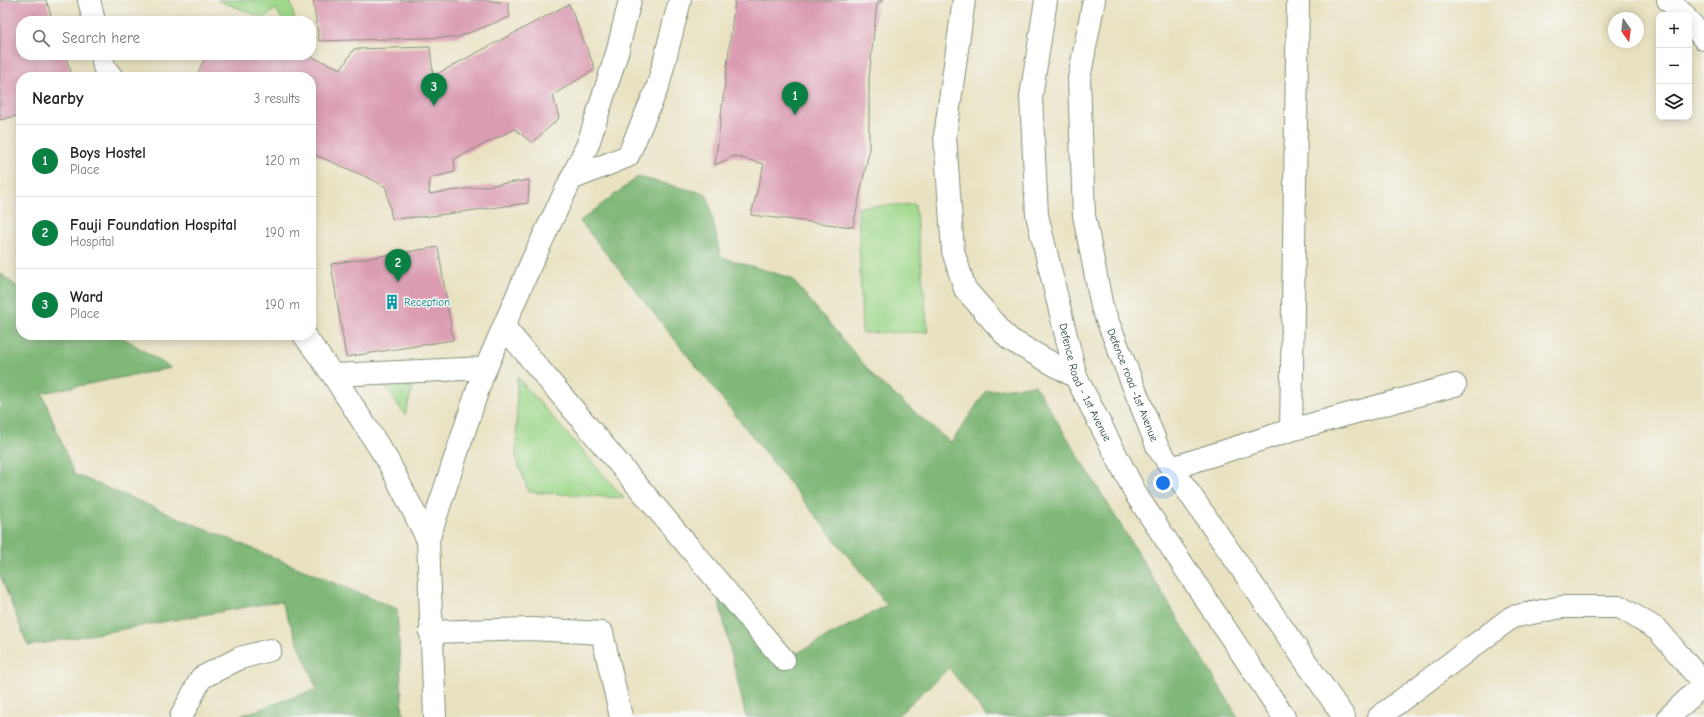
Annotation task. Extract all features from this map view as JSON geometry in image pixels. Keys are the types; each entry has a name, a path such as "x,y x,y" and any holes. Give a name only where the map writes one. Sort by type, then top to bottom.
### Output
{"street":[{"path":"89,0 93,16"},
{"path":"435,717 430,632 428,540 486,368 532,261 588,144 617,53 630,0"},
{"path":"571,179 628,156 658,86 680,0"},
{"path":"964,0 945,136 953,251 965,289 1009,339 1076,377"},
{"name":"Defence Road - 1st Avenue","path":"1046,0 1031,97 1037,214 1076,377 1137,496 1284,717"},
{"name":"Defence road -1st Avenue","path":"1094,0 1079,79 1084,215 1102,307 1158,448 1344,717"},
{"path":"1291,430 1298,0"},
{"path":"1668,0 1681,12"},
{"path":"1692,25 1704,39"},
{"path":"103,60 104,67 108,72"},
{"path":"504,327 784,660"},
{"path":"308,340 333,375 388,461 428,540"},
{"path":"333,375 486,368"},
{"path":"1172,468 1291,430 1455,385"},
{"path":"1379,717 1512,617 1562,607 1620,607 1658,630 1704,684 1669,717"},
{"path":"430,632 532,629 602,633 621,717"},
{"path":"181,717 201,678 240,658 270,650"}],"green space":[{"path":"217,0 290,0 294,16 280,16 276,9 267,16 259,16"},
{"path":"638,177 707,194 721,257 791,278 877,380 951,443 986,391 1035,385 1238,717 987,717 949,668 896,717 746,717 713,576 784,660 887,605 580,221"},
{"path":"915,204 928,332 862,333 858,207"},
{"path":"0,273 16,286 16,340 127,340 171,368 42,393 74,474 397,609 403,717 237,717 317,689 281,601 28,646 0,575"},
{"path":"517,377 624,498 529,492 516,458"},
{"path":"415,380 405,415 382,381"}],"building":[{"path":"0,0 46,0 51,16 16,16 16,60 67,60 71,72 16,72 16,116 0,120"},
{"path":"313,0 484,0 508,3 510,17 458,37 319,41"},
{"path":"735,0 884,0 877,3 869,78 869,152 853,227 751,215 764,164 734,156 715,165"},
{"path":"569,4 595,69 553,95 559,118 532,143 515,129 454,159 455,172 430,178 429,194 529,180 528,203 431,216 392,219 386,187 316,155 316,72 198,72 204,60 316,60 316,59 341,69 354,49 430,47 433,76"},
{"name":"Reception","path":"438,247 453,340 346,357 331,264"}],"place":[{"name":"Ward","path":"434,106"},
{"name":"Boys Hostel","path":"795,115"},
{"name":"Fauji Foundation Hospital","path":"398,282"},
{"name":"Reception","path":"392,302"}]}
